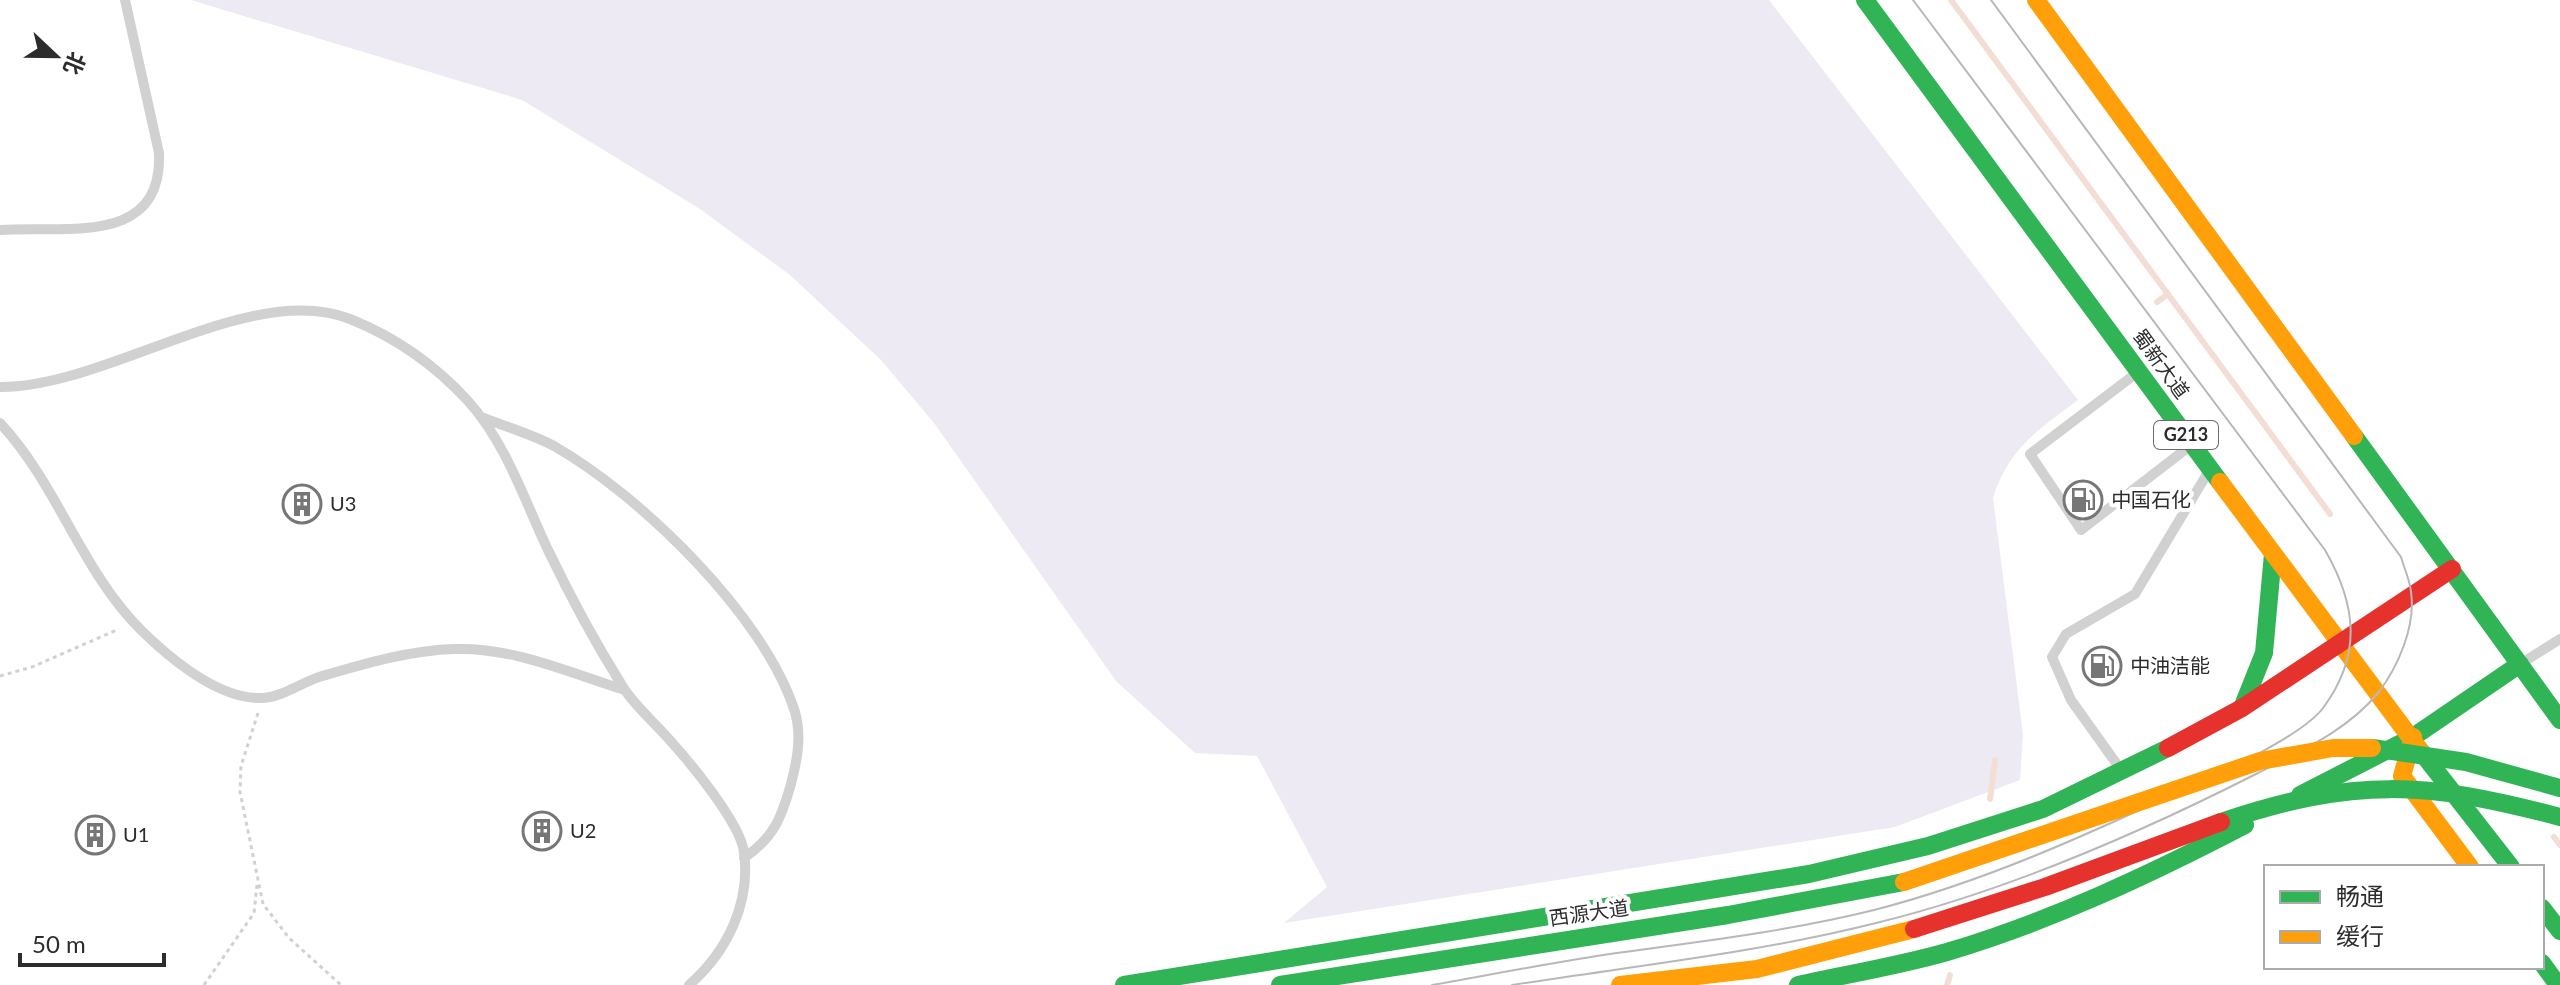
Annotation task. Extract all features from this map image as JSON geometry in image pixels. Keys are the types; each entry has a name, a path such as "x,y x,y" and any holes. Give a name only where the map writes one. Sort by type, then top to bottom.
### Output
{"main road":[{"name":"蜀新大道","path":"1865,0 2339,644 2509,865"},
{"path":"2036,0 2560,720"},
{"path":"2242,708 2263,661 2273,603 2273,554"},
{"path":"1124,985 1809,874 1928,846 2043,809 2122,772 2242,708 2452,569"},
{"path":"1798,985 1947,953 2042,919 2160,870 2413,737 2520,664"},
{"path":"2413,737 2402,776 2469,865"},
{"name":"西源大道","path":"1280,985 1728,915 1904,882 1994,855 2248,763 2334,749 2368,748 2441,755 2489,765 2560,788"},
{"path":"1620,985 1757,969 1914,929 2011,901 2242,814 2310,796 2387,786 2494,799 2560,817"},
{"path":"2544,911 2560,931"},
{"path":"2544,966 2558,985"}],"lane":[{"path":"0,230 114,225 136,213 151,197 160,174 159,153 125,0"},
{"path":"0,387 28,386 84,371 247,316 301,311 348,318 434,366 479,416 502,449 550,553 625,690 671,741 728,817 744,848 745,885 739,915 715,957 689,985"},
{"path":"2139,372 2030,454 2081,530 2192,444"},
{"path":"479,416 553,446 644,512 733,604 773,665 795,714 799,756 784,809 768,841 744,858"},
{"path":"0,423 33,464 98,575 135,623 216,686 263,698 315,678 384,659 454,649 487,650 532,660 625,690"},
{"path":"2122,772 2071,700 2052,657 2066,634 2135,594 2211,469"},
{"path":"2520,664 2560,639"}],"path":[{"path":"0,676 32,667 135,623"},
{"path":"263,698 241,766 240,792 263,904 289,938 341,985"},
{"path":"204,985 254,913 258,881"}],"shaded area":[{"path":"191,0 1769,0 2078,400 2038,431 2016,453 1993,498 2023,734 2020,780 1895,827 1284,923 1327,887 1257,756 1195,753 1116,681 934,423 881,360 790,275 700,209 522,100"}],"waterway":[{"path":"1951,0 2330,514"},
{"path":"2157,302 2168,294"},
{"path":"1990,799 1995,760"},
{"path":"2554,837 2560,845"},
{"path":"1947,985 1950,975"}],"tram line":[{"path":"1432,985 1810,924 1874,910 1955,886 2073,840 2260,752 2313,719 2336,688 2345,668 2351,629 2343,590 2325,550 1913,0"},
{"path":"1512,985 1740,951 1831,933 1925,910 2023,878 2166,818 2322,739 2366,706 2399,659 2408,632 2412,605 2401,557 1991,0"}],"traffic: fast":[{"path":"1865,0 2220,482"},
{"path":"2354,436 2560,720"},
{"path":"2242,708 2264,653 2273,554"},
{"path":"2300,795 2413,737 2520,664"},
{"path":"1124,985 1809,874 1928,846 2043,809 2168,748"},
{"path":"2372,748 2466,762 2560,788"},
{"path":"2419,749 2509,865"},
{"path":"2221,822 2312,797 2390,789 2469,796 2560,817"},
{"path":"1798,985 1892,966 1986,940 2136,879 2245,825"},
{"path":"1280,985 1728,915 1904,882"},
{"path":"2544,911 2560,931"},
{"path":"2544,966 2558,985"}],"traffic: slow":[{"path":"2036,0 2354,436"},
{"path":"2220,482 2419,749"},
{"path":"2413,737 2402,776 2469,865"},
{"path":"1904,882 2260,761 2333,748 2372,748"},
{"path":"1620,985 1757,969 1914,929"}],"traffic: jam":[{"path":"2168,748 2242,708 2452,569"},
{"path":"1914,929 2045,887 2221,822"}],"place":[{"name":"中国石化","path":"2083,500"},
{"name":"U3","path":"302,504"},
{"name":"中油洁能","path":"2102,666"},
{"name":"U2","path":"542,831"},
{"name":"U1","path":"95,835"}]}
